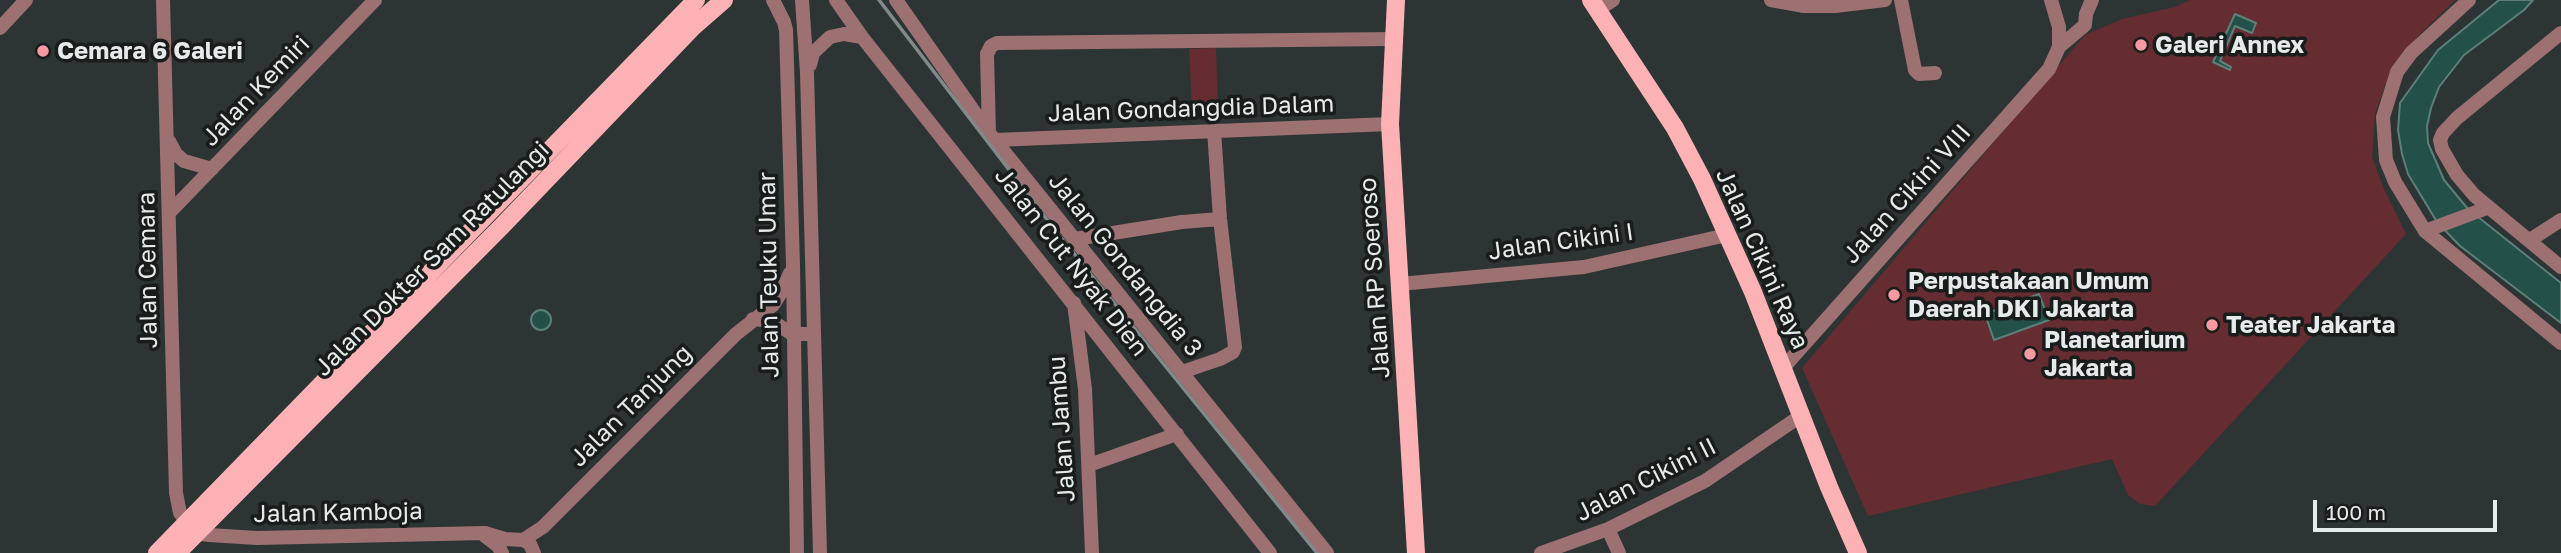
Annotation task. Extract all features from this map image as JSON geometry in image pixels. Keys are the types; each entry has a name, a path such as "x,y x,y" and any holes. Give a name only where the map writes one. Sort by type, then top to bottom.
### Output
{"main road":[{"name":"Jalan Dokter Sam Ratulangi","path":"157,553 191,527 599,111 696,0"},
{"name":"Jalan Dokter Sam Ratulangi","path":"599,111 724,0"},
{"name":"Jalan RP Soeroso","path":"1396,0 1392,39 1390,124 1416,553"},
{"name":"Jalan Cikini Raya","path":"1601,3 1675,128 1727,236 1858,553"},
{"name":"Jalan Dokter Sam Ratulangi","path":"177,553 191,527"}],"street":[{"path":"0,28 26,0"},
{"name":"Jalan Cemara","path":"163,0 176,493 178,508 191,527"},
{"name":"Jalan Kemiri","path":"169,213 375,0"},
{"name":"Jalan Teuku Umar","path":"773,0 785,22 786,30 797,553"},
{"name":"Jalan Teuku Umar","path":"802,0 807,73 820,553"},
{"name":"Jalan Cut Nyak Dien","path":"836,0 862,37 1270,553"},
{"name":"Jalan Gondangdia 3","path":"896,0 992,137 1327,553"},
{"path":"1771,0 1804,6 1835,6 1885,0"},
{"path":"1901,0 1915,70 1919,74 1935,73"},
{"path":"2051,0 2059,27 2059,47"},
{"name":"Jalan Cikini VIII","path":"1783,368 2040,79 2055,59 2059,47 2085,25 2085,14 2092,0"},
{"path":"2469,0 2411,53 2397,72 2383,117 2386,160 2424,231 2561,343"},
{"path":"2561,33 2457,118 2443,133 2440,141 2457,175 2481,210 2530,240 2561,267"},
{"path":"807,73 813,53 830,37 844,34 862,37"},
{"path":"992,137 987,54 991,46 997,43 1392,39"},
{"name":"Jalan Gondangdia Dalam","path":"992,137 1390,124"},
{"path":"1182,372 1233,352 1235,336 1220,219 1214,130"},
{"path":"168,139 184,161 212,169"},
{"path":"2424,231 2481,210"},
{"path":"1075,239 1182,222 1220,219"},
{"path":"2530,240 2561,220"},
{"name":"Jalan Cikini I","path":"1400,284 1584,267 1727,236"},
{"name":"Jalan Tanjung","path":"502,553 505,546 526,545 535,540 543,527 753,319 767,311 778,299 793,265"},
{"name":"Jalan Jambu","path":"1074,302 1086,389 1092,553"},
{"path":"753,319 772,321 792,334 814,334"},
{"name":"Jalan Cikini II","path":"1541,553 1608,529 1705,481 1802,415"},
{"path":"1089,465 1177,435"},
{"name":"Jalan Kamboja","path":"191,527 257,538 481,533 526,545"},
{"path":"1608,529 1619,553"},
{"path":"481,533 494,542 502,553"}],"shaded area":[{"path":"2190,0 2455,0 2417,37 2385,85 2375,114 2372,157 2406,234 2155,506 2140,504 2128,495 2112,459 1868,516 1802,368 2085,35 2122,19 2175,7"},
{"path":"2499,0 2533,0 2524,10 2464,55 2439,87 2427,126 2428,143 2444,180 2468,209 2561,283 2561,323 2460,246 2437,222 2408,174 2402,154 2398,130 2400,103 2438,50"},
{"path":"2235,14 2256,23 2252,33 2235,26 2220,61 2231,67 2230,70 2213,62"},
{"path":"1216,48 1218,109 1192,110 1189,49"},
{"path":"2039,294 2049,320 1994,340 1985,314"},
{"path":"541,310 548,313 551,320 548,327 541,330 534,327 531,320 534,313"}],"railway":[{"path":"879,0 1059,235 1317,553"}],"place":[{"name":"Galeri Annex","path":"2141,45"},
{"name":"Cemara 6 Galeri","path":"43,51"},
{"name":"Perpustakaan Umum Daerah DKI Jakarta","path":"1894,295"},
{"name":"Teater Jakarta","path":"2212,325"},
{"name":"Planetarium Jakarta","path":"2030,354"}]}
